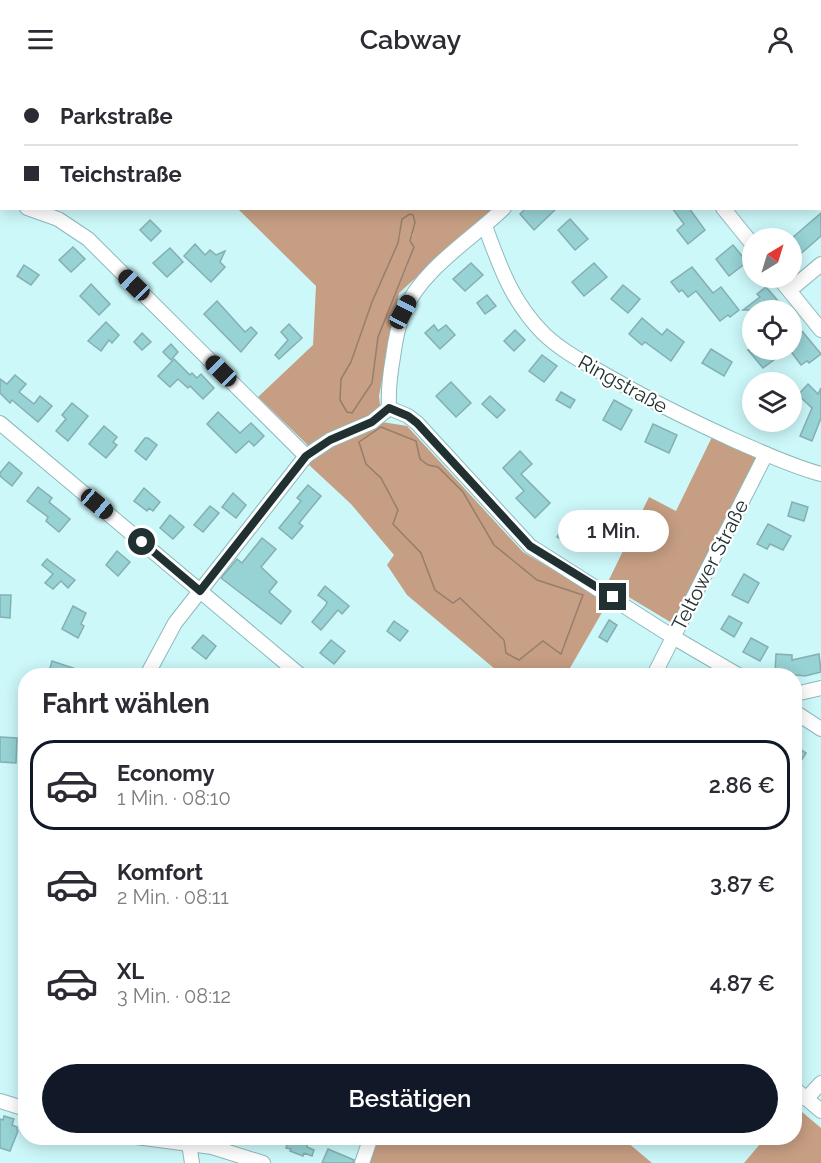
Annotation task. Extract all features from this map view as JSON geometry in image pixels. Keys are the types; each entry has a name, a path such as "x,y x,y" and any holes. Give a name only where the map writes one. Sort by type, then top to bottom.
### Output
{"street":[{"path":"33,210 58,219 88,239 306,456"},
{"path":"389,408 388,391 394,347 403,312 410,299 438,267 502,210"},
{"path":"725,210 742,231"},
{"name":"Ringstraße","path":"485,226 503,277 525,312 544,334 571,355 650,400 766,454 821,474"},
{"path":"821,264 790,290 821,330"},
{"path":"151,668 171,629 306,456 330,440 372,422 389,408"},
{"path":"389,408 408,416 417,423 530,546 726,668"},
{"path":"0,423 292,668"},
{"name":"Teltower Straße","path":"658,668 766,454"},
{"path":"802,692 821,688"},
{"path":"802,717 821,729"},
{"path":"806,1099 821,1083"},
{"path":"802,1095 821,1111"},
{"path":"0,1101 18,1107"},
{"path":"190,1145 192,1163"},
{"path":"206,1145 262,1163"},
{"path":"362,1163 368,1145"}],"shaded area":[{"path":"239,210 491,210 399,293 379,396 382,422 407,426 523,552 608,602 570,668 494,668 407,595 387,565 394,555 351,504 308,464 317,454 258,397 313,345 316,286","holes":["399,234 413,234 410,241 408,264 378,337 372,383 351,413 341,379 351,362 372,302 398,243","420,459 463,492 494,545 537,580 582,595 562,653 543,641 519,660 506,653 505,640 460,598 435,590 421,553 393,524 398,510 381,478"]},
{"path":"410,214 413,215 415,222 410,241 414,247 378,337 372,383 352,413 347,412 340,400 341,379 351,362 372,302 398,243 402,219"},
{"path":"381,427 416,441 420,459 428,465 438,467 463,492 494,545 537,580 583,595 561,654 543,641 519,660 506,653 504,640 460,598 453,603 435,590 421,553 393,524 398,510 381,478 366,464 359,442"},
{"path":"712,437 757,458 672,623 607,584 649,497 676,511"},
{"path":"802,1112 821,1128 821,1163 744,1163 759,1145 802,1145"},
{"path":"362,1145 631,1145 652,1163 354,1163"}],"building":[{"path":"524,210 555,210 534,230 520,214"},
{"path":"674,210 690,210 705,230 688,244 677,230 684,224"},
{"path":"821,213 821,236 802,253 802,229"},
{"path":"570,219 588,239 575,250 558,230"},
{"path":"150,220 161,231 151,241 140,230"},
{"path":"195,244 205,255 210,250 216,255 225,251 220,262 225,267 211,282 184,256"},
{"path":"733,245 742,256 742,266 729,276 716,259"},
{"path":"73,247 85,259 71,272 59,260"},
{"path":"170,248 183,262 167,277 153,263"},
{"path":"471,263 483,275 465,291 453,279"},
{"path":"594,263 607,277 584,296 572,282"},
{"path":"24,265 39,275 31,285 17,276"},
{"path":"692,267 713,293 721,287 739,310 720,321 696,291 688,297 682,290 679,292 671,282"},
{"path":"91,284 110,304 99,315 80,296"},
{"path":"623,285 640,299 628,313 611,299"},
{"path":"767,288 777,300 756,300 760,297 757,294"},
{"path":"487,295 496,306 485,314 477,303"},
{"path":"217,301 245,332 251,327 257,333 241,352 204,314"},
{"path":"642,318 662,335 667,329 684,342 671,361 645,342 642,345 629,334"},
{"path":"106,322 119,335 112,343 109,340 101,351 88,341"},
{"path":"289,324 302,338 279,359 275,355 288,340 281,332"},
{"path":"434,325 438,331 446,325 455,335 440,349 425,333"},
{"path":"515,330 525,340 514,351 504,341"},
{"path":"802,331 821,354 809,363 807,361 801,365 797,360 802,360"},
{"path":"142,333 151,342 142,350 134,342"},
{"path":"171,344 178,352 171,360 163,352"},
{"path":"711,349 732,362 724,376 702,363"},
{"path":"542,355 557,366 544,382 529,371"},
{"path":"174,359 190,375 192,373 197,378 201,374 214,388 203,399 190,386 188,388 178,379 170,387 158,376"},
{"path":"756,360 774,360 763,368"},
{"path":"15,375 26,384 19,392 34,404 40,396 52,406 38,422 12,400 10,403 0,393 0,379 7,384"},
{"path":"451,382 471,403 456,417 436,396"},
{"path":"808,384 818,394 821,388 821,418 812,441 800,436 812,408 802,399 802,391"},
{"path":"561,392 575,400 570,408 556,400"},
{"path":"490,396 505,410 497,418 482,404"},
{"path":"614,400 632,410 621,430 603,420"},
{"path":"72,403 88,416 68,441 56,431 66,419 62,415"},
{"path":"218,412 240,433 251,423 264,436 254,446 249,441 236,453 207,424"},
{"path":"653,424 677,435 669,453 645,442"},
{"path":"104,426 117,437 113,442 117,445 106,458 89,444"},
{"path":"145,438 157,445 146,460 135,451"},
{"path":"520,451 532,464 521,474 550,503 535,518 516,498 524,491 503,468"},
{"path":"9,462 22,473 12,486 0,476"},
{"path":"308,485 321,496 299,523 303,526 292,539 279,528 301,501 297,498"},
{"path":"38,487 52,498 49,502 70,519 59,532 46,521 48,517 27,501"},
{"path":"144,488 160,502 153,511 149,508 147,511 134,501"},
{"path":"233,493 246,505 236,518 222,507"},
{"path":"792,502 808,507 804,521 788,516"},
{"path":"210,506 219,513 203,532 194,525"},
{"path":"170,515 184,527 173,539 160,528"},
{"path":"567,519 586,529 576,547 557,537"},
{"path":"768,524 791,536 783,550 770,544 767,549 757,544"},
{"path":"262,538 276,549 261,567 277,582 269,592 291,611 281,624 221,578 237,559 242,563"},
{"path":"117,551 130,562 118,576 106,565"},
{"path":"47,559 75,580 68,588 61,581 53,589 45,583 53,574 42,565"},
{"path":"744,574 759,583 748,603 732,595"},
{"path":"325,586 349,606 342,614 338,610 321,630 312,622 326,605 327,602 318,595"},
{"path":"0,595 11,595 10,618 0,617"},
{"path":"73,606 86,613 81,624 84,626 78,638 62,629"},
{"path":"729,616 742,623 734,637 721,629"},
{"path":"609,620 617,625 607,642 599,637"},
{"path":"394,621 408,631 400,641 387,631"},
{"path":"203,635 216,646 206,659 192,648"},
{"path":"751,638 768,647 760,661 743,652"},
{"path":"331,640 345,651 334,664 320,653"},
{"path":"776,654 792,655 792,660 819,654 821,672 805,676 802,676 802,668 775,668"},
{"path":"52,661 73,668 50,668"},
{"path":"0,737 17,738 16,763 0,762"},
{"path":"4,1116 14,1119 12,1125 17,1127 18,1131 10,1151 0,1148 0,1119 3,1120"},
{"path":"287,1145 308,1145 307,1147 314,1150 312,1156 304,1153 303,1156 286,1148"},
{"path":"328,1149 354,1160 353,1163 322,1163"}],"route":[{"path":"142,542 200,591 306,456 330,440 372,422 389,408 408,416 417,423 530,546 613,597"}]}
